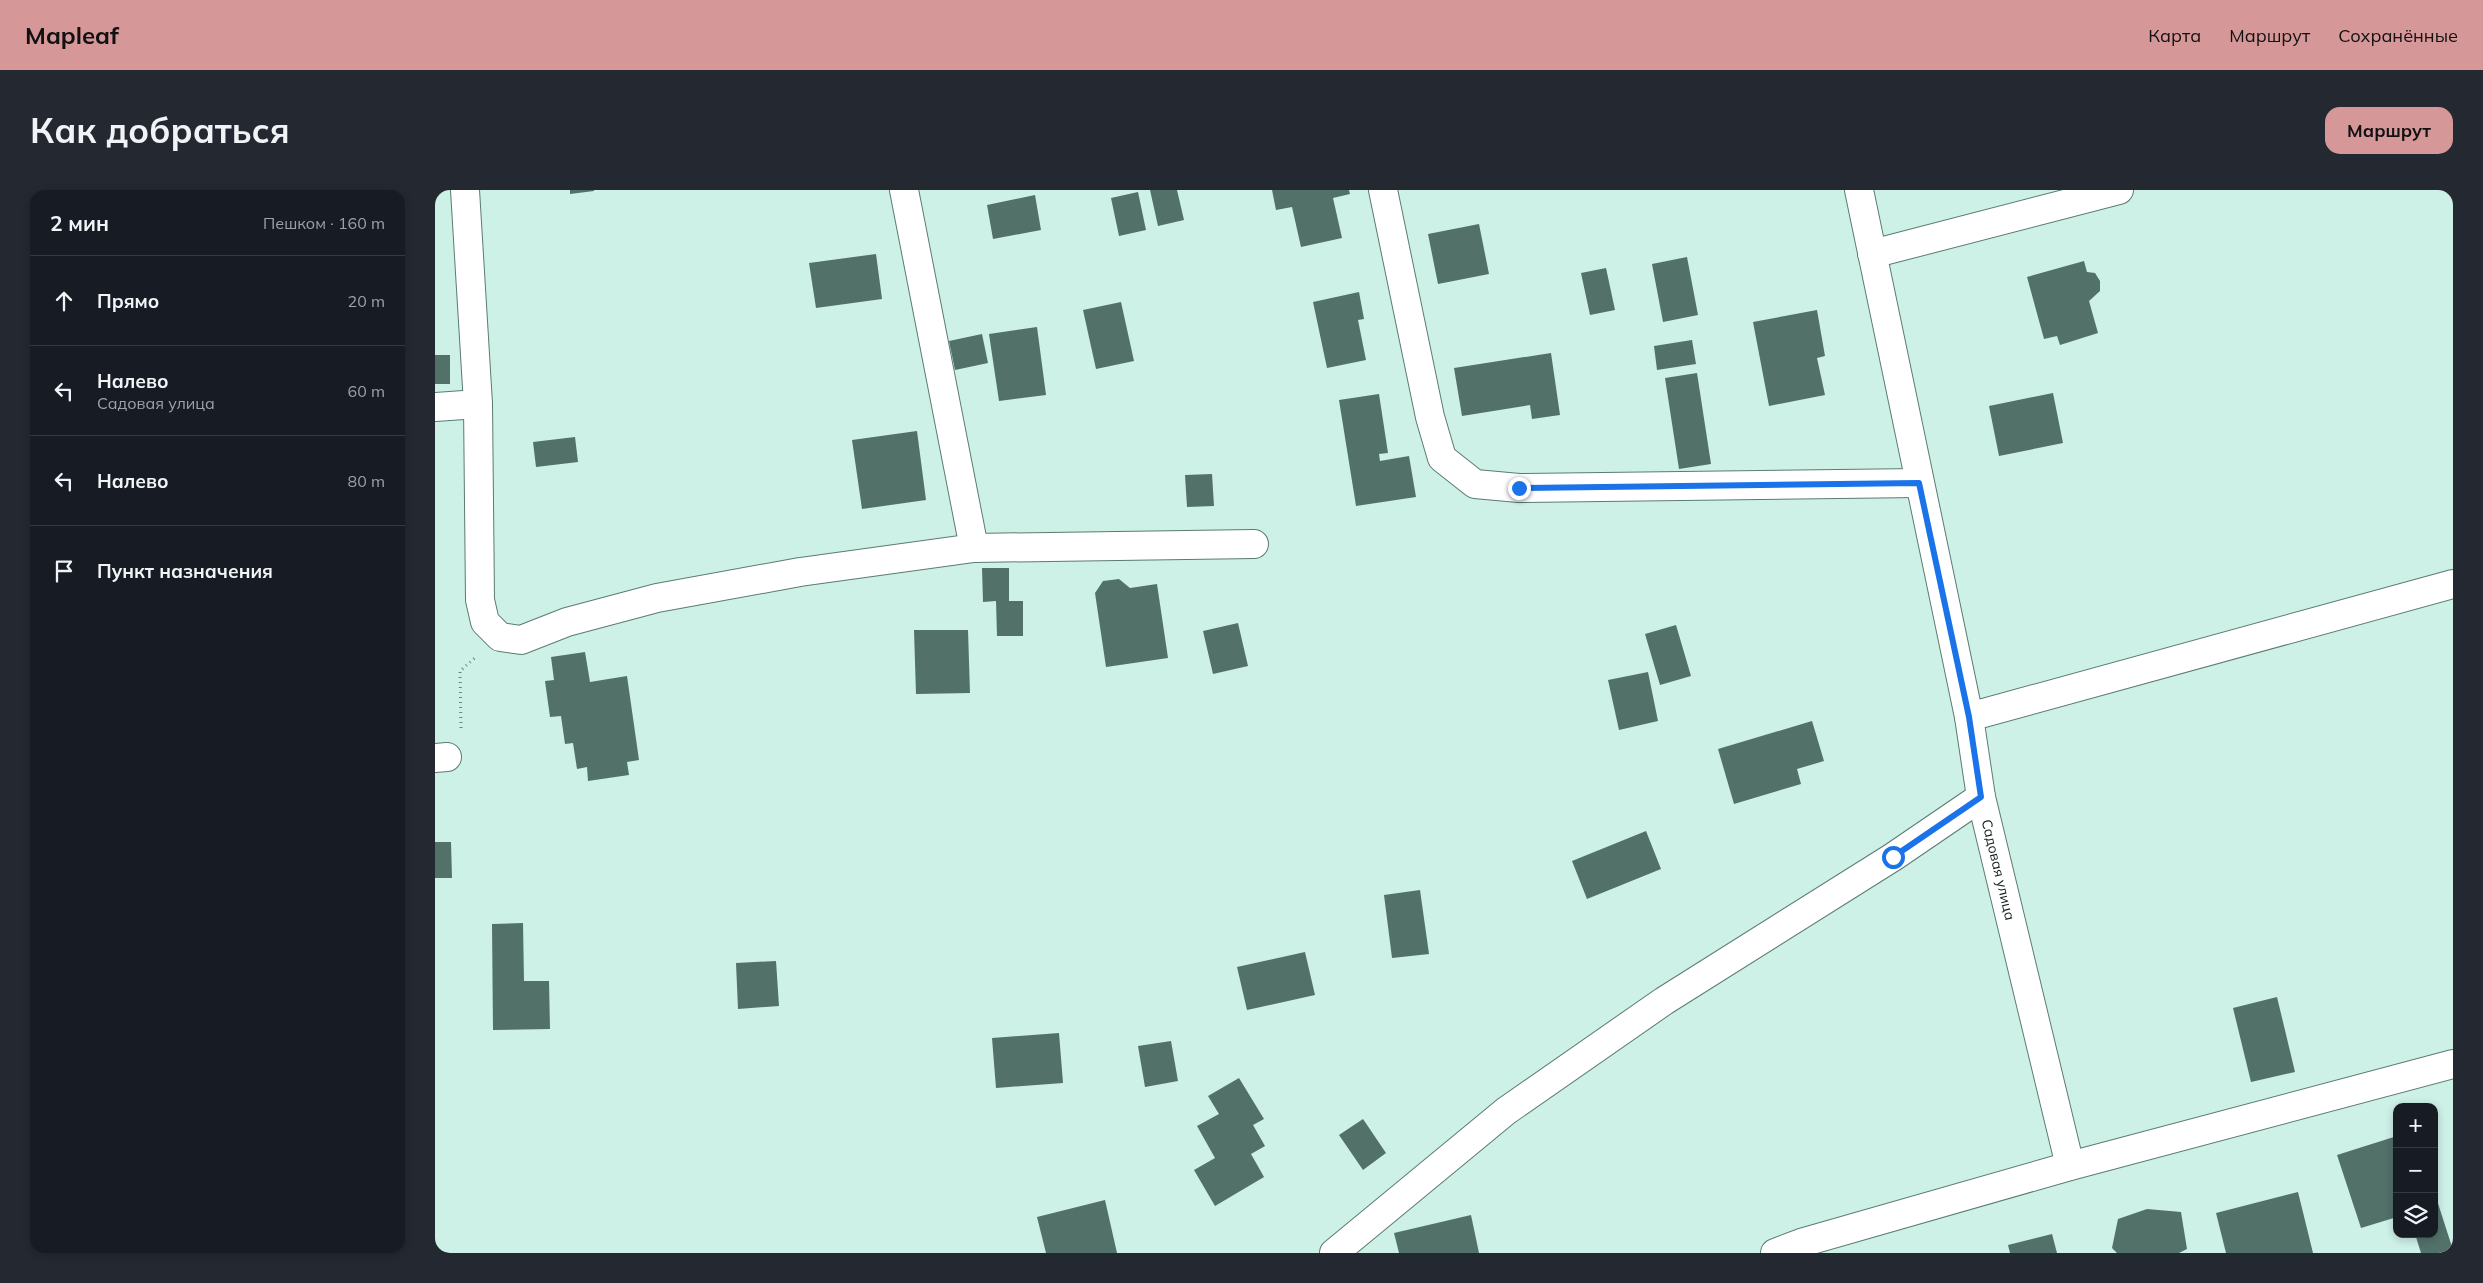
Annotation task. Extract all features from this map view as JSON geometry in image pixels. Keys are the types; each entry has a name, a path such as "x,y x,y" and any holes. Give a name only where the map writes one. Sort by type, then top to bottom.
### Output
{"street":[{"path":"465,190 477,404 481,600 485,622 500,637 521,640 567,622 657,598 799,572 975,548 1254,544"},
{"path":"904,190 975,548"},
{"path":"1383,190 1430,417 1442,458 1475,484 1519,488 1919,483"},
{"path":"1859,190 1872,254 2119,190"},
{"name":"Садовая улица","path":"1872,254 1969,717 1981,797 2070,1166"},
{"path":"435,407 477,404"},
{"path":"1969,717 2453,584"},
{"path":"1334,1253 1506,1111 1664,1001 1893,857 1981,797"},
{"path":"1775,1253 1801,1243 2070,1166 2453,1064"}],"path":[{"path":"441,757 461,741 460,671 500,637"}],"building":[{"path":"570,190 594,190 594,191 570,194"},
{"path":"1150,190 1177,190 1184,220 1158,226"},
{"path":"1272,190 1349,190 1350,194 1333,198 1342,238 1301,247 1292,207 1276,210"},
{"path":"1138,192 1146,230 1119,236 1111,198"},
{"path":"1035,195 1041,230 993,239 987,205"},
{"path":"1479,224 1489,274 1438,284 1428,234"},
{"path":"876,254 882,299 816,308 809,263"},
{"path":"1687,257 1698,315 1663,322 1652,264"},
{"path":"2084,261 2087,272 2095,273 2100,281 2100,291 2089,301 2098,333 2060,345 2057,336 2044,339 2027,277"},
{"path":"1606,268 1615,310 1590,315 1581,273"},
{"path":"1359,292 1364,319 1358,320 1366,360 1327,368 1313,302"},
{"path":"1121,302 1134,361 1096,369 1083,310"},
{"path":"1817,310 1825,356 1817,358 1825,395 1769,406 1753,322"},
{"path":"1037,327 1046,395 999,401 989,334"},
{"path":"982,334 988,363 955,370 949,341"},
{"path":"1692,340 1696,364 1657,370 1654,346"},
{"path":"1551,353 1560,415 1532,419 1530,405 1462,416 1454,368"},
{"path":"435,355 450,355 450,384 435,384"},
{"path":"1697,373 1711,464 1679,469 1665,378"},
{"path":"2053,393 2063,443 1999,456 1989,406"},
{"path":"1379,394 1388,453 1379,454 1380,461 1409,456 1416,497 1356,506 1339,400"},
{"path":"917,431 926,500 862,509 852,440"},
{"path":"575,437 578,462 536,467 533,442"},
{"path":"1212,474 1214,506 1187,507 1185,475"},
{"path":"982,568 1009,568 1009,601 1023,601 1023,636 997,636 996,601 983,602"},
{"path":"1119,579 1130,588 1157,584 1168,658 1106,667 1095,593 1103,581"},
{"path":"1238,623 1248,666 1213,674 1203,631"},
{"path":"1676,625 1691,676 1660,685 1645,634"},
{"path":"914,630 968,630 970,693 916,694"},
{"path":"585,652 590,682 627,676 639,760 627,762 629,775 588,781 587,767 577,769 573,743 565,744 561,716 550,717 545,681 554,680 551,657"},
{"path":"1648,672 1658,721 1619,730 1608,680"},
{"path":"1812,721 1824,761 1797,769 1801,784 1734,804 1718,749"},
{"path":"1646,831 1661,869 1587,899 1572,861"},
{"path":"435,842 451,842 452,878 435,878"},
{"path":"1420,890 1429,954 1392,958 1384,895"},
{"path":"523,923 524,981 549,981 550,1029 493,1030 492,924"},
{"path":"1305,952 1315,995 1247,1010 1237,967"},
{"path":"776,961 779,1006 738,1009 736,963"},
{"path":"2277,997 2295,1072 2251,1082 2233,1008"},
{"path":"1059,1033 1063,1083 996,1088 992,1038"},
{"path":"1171,1041 1178,1081 1145,1087 1138,1046"},
{"path":"1239,1078 1264,1119 1253,1125 1265,1146 1251,1154 1264,1177 1215,1206 1194,1170 1215,1158 1197,1126 1219,1114 1208,1096"},
{"path":"1363,1119 1386,1153 1363,1170 1339,1135"},
{"path":"2393,1137 2393,1218 2361,1228 2337,1155"},
{"path":"2298,1192 2313,1253 2226,1253 2216,1213"},
{"path":"1105,1200 1117,1253 1046,1253 1037,1217"},
{"path":"2438,1203 2453,1250 2444,1253 2421,1253 2416,1238 2438,1238"},
{"path":"2147,1209 2181,1212 2187,1249 2179,1253 2117,1253 2112,1248 2118,1219"},
{"path":"1471,1215 1479,1253 1399,1253 1394,1233"},
{"path":"2052,1234 2057,1253 2010,1253 2008,1245"}],"route":[{"path":"1519,488 1919,483 1969,717 1981,797 1893,857"}]}
